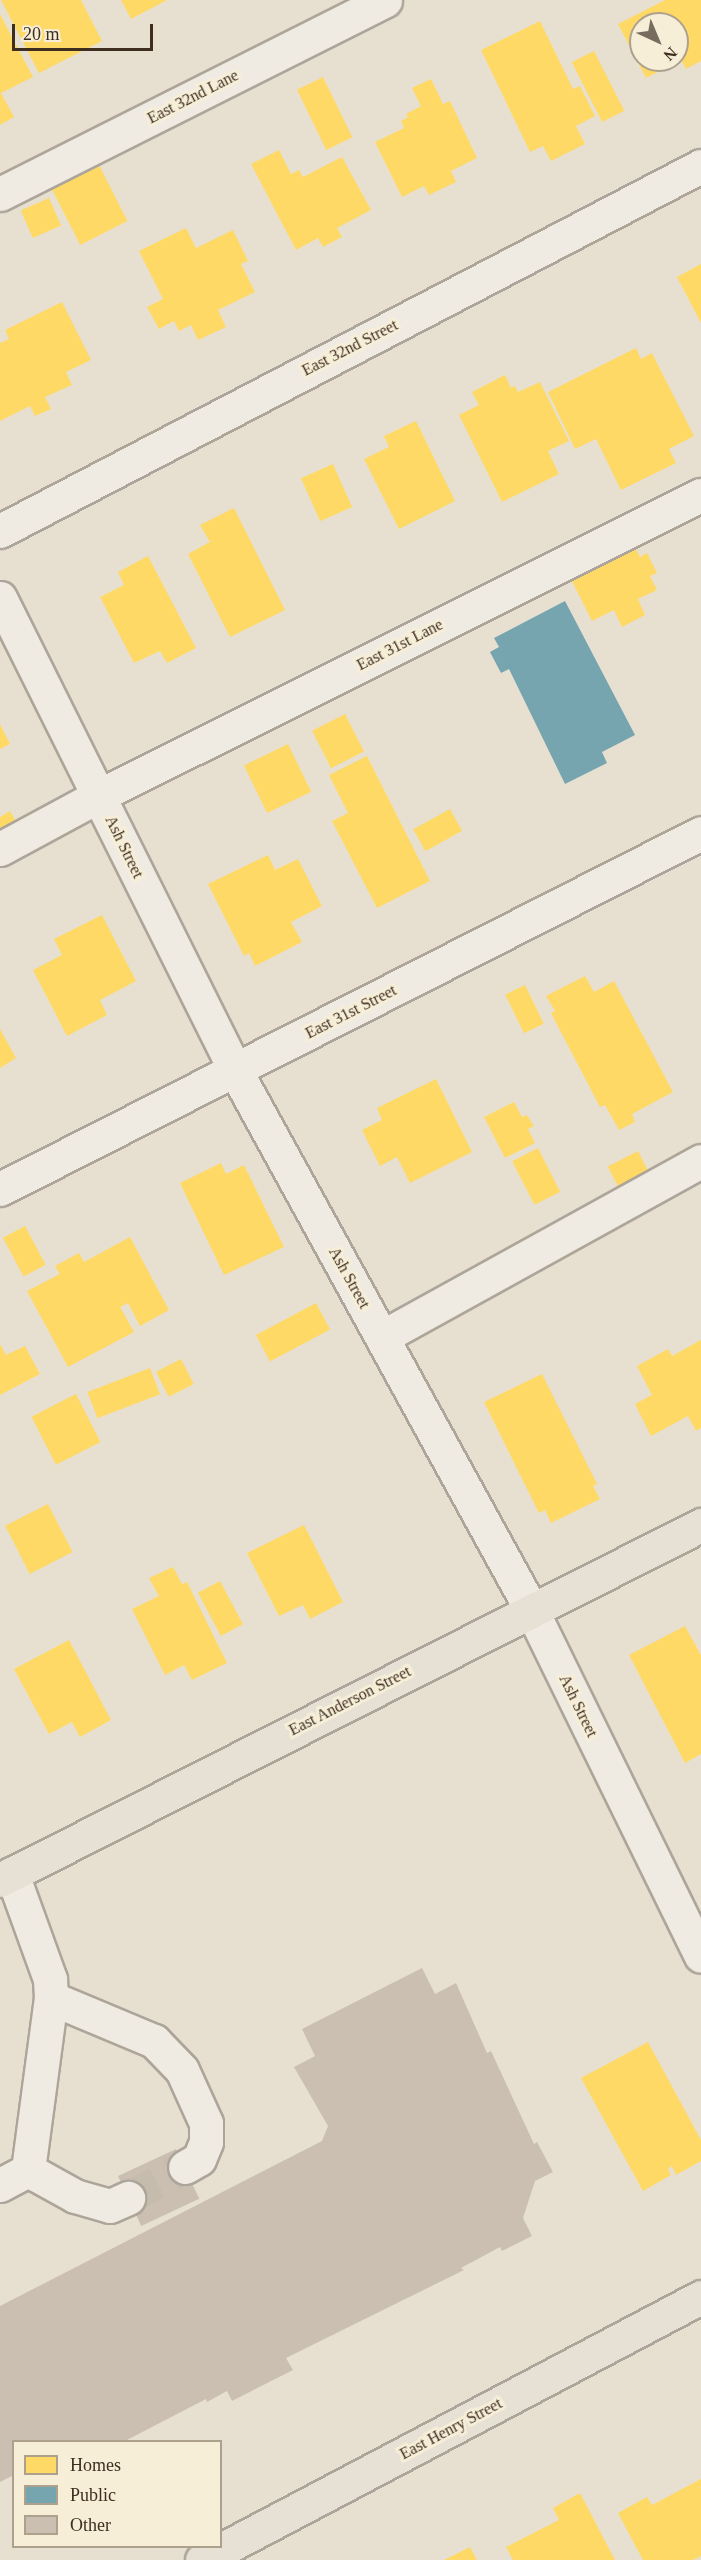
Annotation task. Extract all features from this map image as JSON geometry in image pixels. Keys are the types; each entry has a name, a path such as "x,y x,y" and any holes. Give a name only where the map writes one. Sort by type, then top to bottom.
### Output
{"main road":[{"name":"East Anderson Street","path":"6,1877 531,1609 701,1525"},
{"name":"East Henry Street","path":"202,2560 701,2297"}],"street":[{"name":"East 32nd Lane","path":"0,194 385,0"},
{"name":"East 32nd Street","path":"0,531 701,166"},
{"name":"East 31st Lane","path":"0,849 98,796 701,495"},
{"name":"Ash Street","path":"0,598 236,1072 531,1609 690,1909 701,1956"},
{"name":"East 31st Street","path":"0,1189 236,1072 701,833"},
{"path":"382,1337 701,1161"},
{"path":"6,1877 50,1979 51,1998 14,2177 110,2206 128,2198"},
{"path":"51,1998 154,2041 182,2070 206,2123 206,2142 199,2159 185,2167"}],"building: Homes":[{"path":"1,0 81,0 102,41 39,73"},
{"path":"121,0 167,0 131,19"},
{"path":"665,0 701,0 701,61 689,67 689,12 642,12"},
{"path":"0,14 33,77 1,93 14,117 0,125"},
{"path":"629,18 629,45 618,24"},
{"path":"540,21 573,89 580,86 595,116 576,126 585,144 551,161 543,146 530,152 481,50"},
{"path":"594,51 624,111 602,122 572,62"},
{"path":"643,72 658,72 646,78"},
{"path":"323,77 352,137 326,150 297,90"},
{"path":"431,79 443,104 450,101 477,158 451,171 456,182 429,195 424,186 402,197 375,142 404,128 401,121 408,117 406,114 421,106 412,88"},
{"path":"279,150 291,174 299,170 303,177 342,157 371,210 337,228 342,237 323,247 318,238 296,250 251,164"},
{"path":"98,163 128,221 80,245 51,187"},
{"path":"49,198 61,225 33,238 21,211"},
{"path":"186,228 196,248 233,230 248,261 241,264 255,292 218,310 226,327 198,340 191,325 179,331 174,321 159,329 147,307 163,299 139,251"},
{"path":"701,264 701,323 677,277"},
{"path":"62,302 91,360 66,372 72,385 45,397 51,409 35,416 30,406 0,421 0,343 9,339 5,330"},
{"path":"636,348 641,359 652,353 694,436 669,449 676,463 621,490 596,439 575,449 548,392"},
{"path":"505,375 511,388 515,386 518,392 540,382 569,441 548,451 559,474 502,502 459,415 479,405 472,392"},
{"path":"416,421 455,501 399,529 364,459 389,447 384,436"},
{"path":"333,464 352,507 320,521 301,478"},
{"path":"234,508 285,610 230,637 188,554 210,542 200,525"},
{"path":"633,543 640,557 647,553 657,573 650,576 657,590 638,599 645,615 622,627 614,610 592,621 569,575"},
{"path":"148,556 196,648 167,663 160,651 134,663 100,597 124,585 118,572"},
{"path":"345,714 364,751 331,768 312,731"},
{"path":"0,724 10,744 0,749"},
{"path":"288,744 311,792 267,813 244,765"},
{"path":"367,756 430,881 377,908 332,821 348,813 329,775"},
{"path":"450,809 462,831 425,851 413,829"},
{"path":"10,811 22,832 0,843 0,817"},
{"path":"268,855 275,870 298,859 322,906 291,922 302,942 255,966 249,953 244,956 208,884"},
{"path":"102,915 136,981 100,1000 107,1015 67,1036 33,970 62,955 54,939"},
{"path":"585,976 594,992 614,981 673,1092 632,1114 635,1122 619,1130 605,1105 600,1107 551,1013 555,1011 546,996"},
{"path":"525,985 544,1024 524,1033 505,995"},
{"path":"0,1029 16,1058 0,1068"},
{"path":"436,1079 472,1152 410,1183 397,1157 380,1166 362,1130 382,1120 377,1108"},
{"path":"514,1102 522,1117 527,1115 534,1126 528,1129 535,1143 505,1158 484,1117"},
{"path":"538,1148 560,1192 534,1205 512,1161"},
{"path":"638,1151 649,1173 619,1189 608,1166"},
{"path":"221,1163 226,1174 244,1165 284,1247 224,1275 180,1183"},
{"path":"25,1226 46,1265 24,1277 3,1238"},
{"path":"130,1237 169,1310 140,1326 128,1303 120,1307 134,1332 68,1367 27,1291 60,1274 55,1266 79,1253 84,1262"},
{"path":"316,1303 330,1329 270,1361 256,1335"},
{"path":"701,1340 701,1428 696,1431 688,1416 651,1436 635,1404 652,1395 637,1366 668,1349 672,1356"},
{"path":"0,1344 6,1355 25,1346 40,1374 0,1395"},
{"path":"181,1359 194,1384 169,1397 156,1372"},
{"path":"150,1368 160,1394 97,1418 87,1392"},
{"path":"542,1374 597,1484 593,1486 600,1499 551,1523 545,1510 539,1513 484,1402"},
{"path":"76,1394 101,1442 56,1465 31,1417"},
{"path":"48,1504 73,1552 30,1574 5,1526"},
{"path":"304,1525 343,1602 310,1619 303,1605 279,1616 247,1553"},
{"path":"173,1567 182,1584 187,1582 227,1663 192,1680 184,1665 165,1675 132,1609 159,1596 149,1578"},
{"path":"220,1581 243,1624 221,1636 198,1593"},
{"path":"685,1626 701,1655 701,1754 685,1763 629,1655"},
{"path":"69,1640 111,1720 80,1737 72,1722 49,1734 14,1669"},
{"path":"648,2042 701,2140 701,2161 676,2175 672,2166 668,2169 671,2175 643,2191 581,2078"},
{"path":"701,2479 701,2556 693,2560 643,2560 618,2513 647,2497 652,2505"},
{"path":"580,2493 615,2560 513,2560 506,2547 559,2520 553,2508"},
{"path":"470,2547 477,2560 444,2560"}],"building: Public":[{"path":"565,601 635,735 602,752 607,763 565,784 509,669 501,673 490,652 499,647 494,638"}],"building: Other":[{"path":"422,1968 435,1994 456,1983 487,2053 491,2051 534,2144 537,2142 553,2172 535,2181 523,2218 532,2236 502,2251 500,2247 461,2268 464,2270 286,2358 293,2370 232,2401 227,2391 207,2402 206,2399 127,2440 12,2440 12,2476 0,2482 0,2306 322,2141 328,2126 294,2067 315,2056 302,2029"},
{"path":"176,2149 199,2199 141,2226 118,2176"}],"tunnel":[{"path":"128,2198 185,2167"}]}
